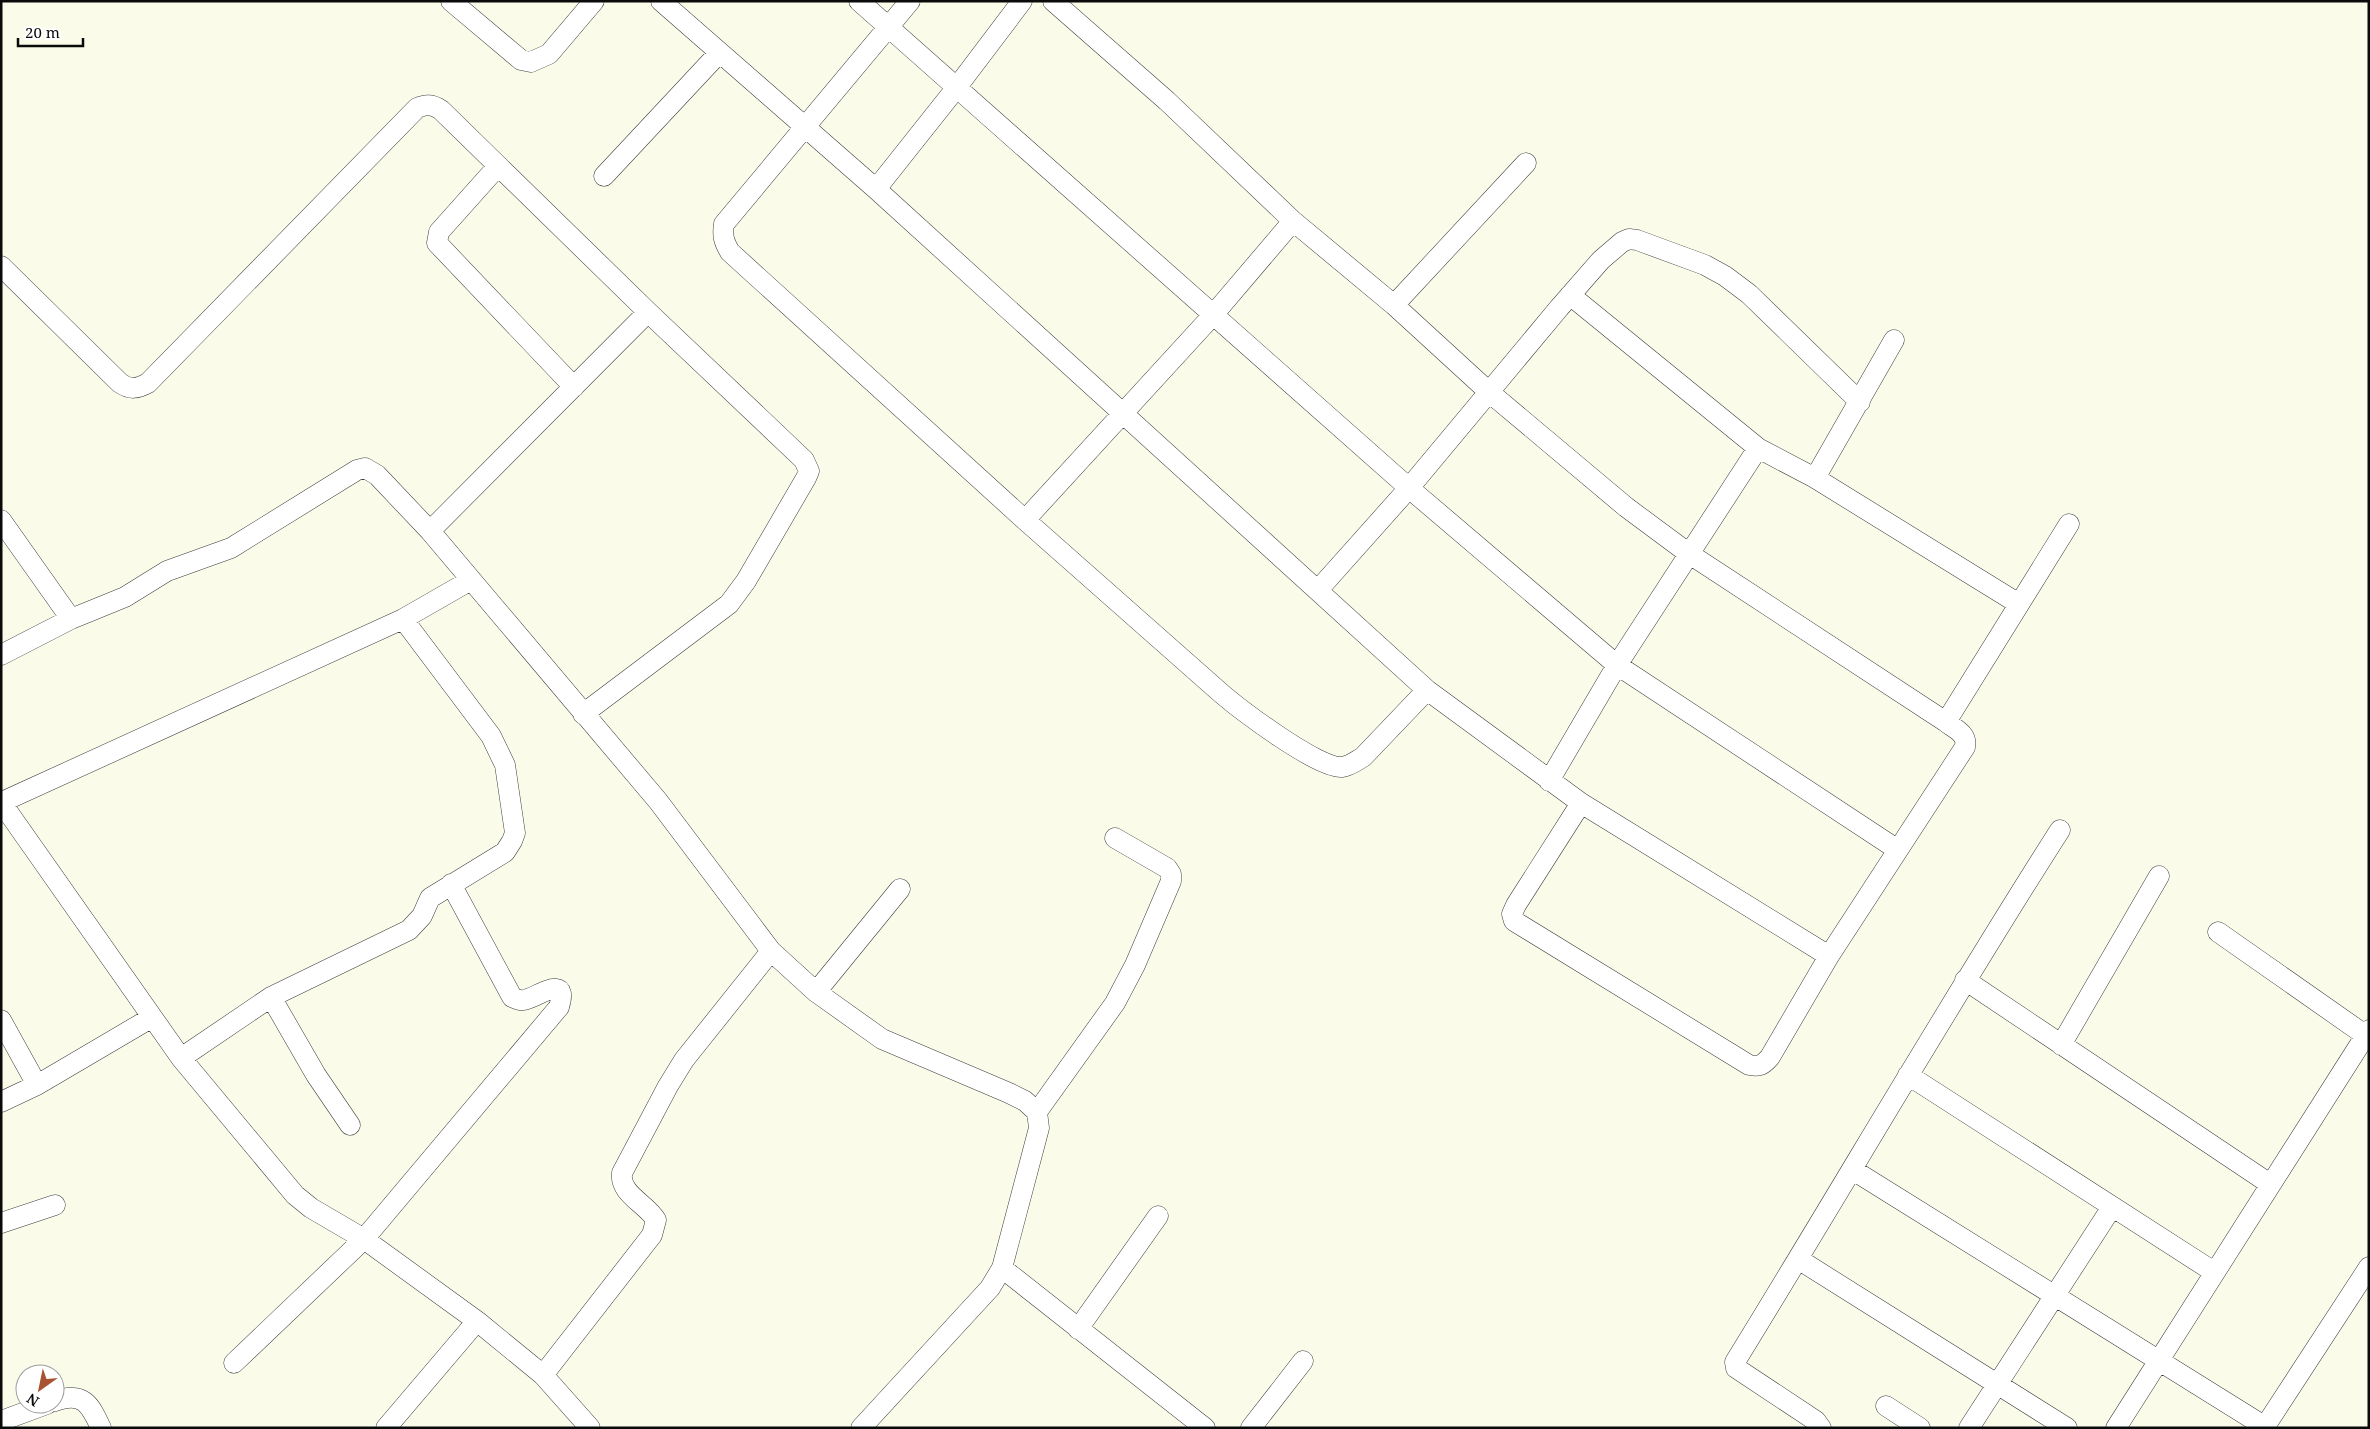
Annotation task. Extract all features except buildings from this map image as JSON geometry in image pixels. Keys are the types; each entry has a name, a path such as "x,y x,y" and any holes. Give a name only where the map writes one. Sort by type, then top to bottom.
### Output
{"street":[{"path":"451,1 521,60 531,62 549,54 594,1"},
{"path":"661,1 876,189 1427,690 1581,803 1829,956"},
{"path":"860,1 1409,488 1617,665 1898,850"},
{"path":"910,1 724,224 722,234 730,252 1025,520 1222,694 1246,714 1325,764 1341,767 1350,765 1363,757 1427,690"},
{"path":"876,189 958,87 1022,1"},
{"path":"1052,1 1167,101 1293,221 1394,305 1489,392 1626,507 1688,553 1965,736 1965,747 1829,956 1770,1057 1763,1064 1757,1066 1749,1065 1520,927 1514,921 1512,914 1516,905 1581,803"},
{"path":"604,176 719,53"},
{"path":"1,266 120,383 128,388 139,388 148,383 417,108 424,104 433,105 441,110 648,312 804,460 808,471 746,581 729,604 583,714"},
{"path":"1394,305 1526,163"},
{"path":"498,166 439,232 438,247 574,387"},
{"path":"1025,520 1212,315 1293,221"},
{"path":"1318,590 1409,488 1570,295 1602,260 1622,242 1629,239 1646,243 1705,265 1725,276 1749,294 1860,402"},
{"path":"1570,295 1758,448 1815,478 2019,604"},
{"path":"430,531 648,312"},
{"path":"1815,478 1894,340"},
{"path":"1549,781 1617,665 1758,448"},
{"path":"1,655 71,619 125,597 167,571 231,548 357,470 365,468 377,475 430,531 658,801 771,952 816,992 882,1039 1025,1101 1037,1112 1040,1128 1002,1268 985,1294 861,1428"},
{"path":"1,520 71,619"},
{"path":"1946,722 2068,524"},
{"path":"471,580 403,620 2,802 151,1018 181,1058 296,1196 311,1208 364,1239 477,1321 543,1375 590,1428"},
{"path":"181,1058 270,997 409,930 422,916 430,898 505,852 512,841 514,820 505,765 491,736 403,620"},
{"path":"1821,1428 1816,1421 1736,1368 1735,1364 1853,1170 1965,980 2060,830"},
{"path":"1037,1112 1115,1003 1136,965 1171,881 1171,874 1167,868 1115,838"},
{"path":"2061,1045 2160,876"},
{"path":"234,1363 364,1239 559,1007 562,999 561,993 551,988 525,1000 519,1000 512,996 507,990 451,884"},
{"path":"816,992 900,888"},
{"path":"2116,1428 2367,1032 2218,932"},
{"path":"543,1375 652,1235 656,1220 624,1187 621,1180 622,1173 668,1086 684,1060 771,952"},
{"path":"1965,980 2270,1184"},
{"path":"270,997 316,1075 350,1126"},
{"path":"1,1102 37,1085 151,1018"},
{"path":"1,1020 37,1085"},
{"path":"1908,1075 2214,1272"},
{"path":"1853,1170 2265,1427 2369,1267"},
{"path":"1,1223 55,1205"},
{"path":"1969,1428 2112,1207"},
{"path":"1078,1329 1158,1216"},
{"path":"1798,1260 2067,1428"},
{"path":"1002,1268 1205,1428"},
{"path":"386,1428 477,1321"},
{"path":"1251,1428 1303,1361"},
{"path":"65,1397 75,1396 81,1399 94,1412 101,1428"},
{"path":"1886,1406 1920,1428"},
{"path":"1,1421 20,1414"}]}
